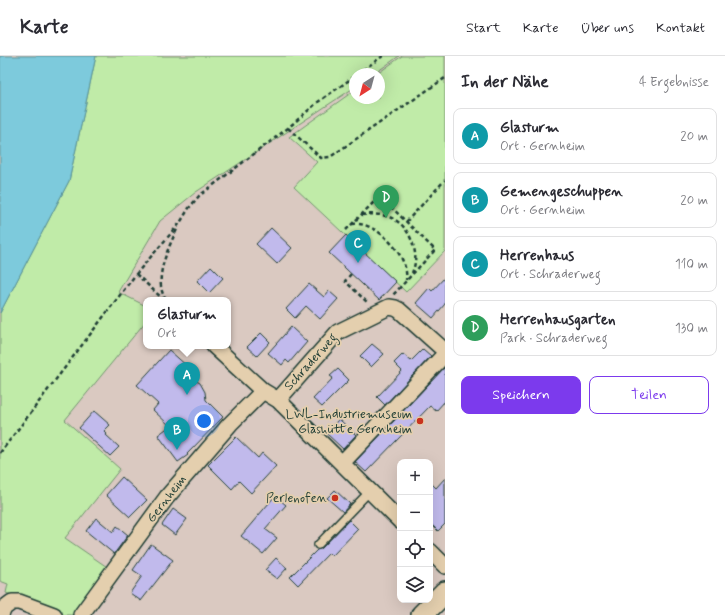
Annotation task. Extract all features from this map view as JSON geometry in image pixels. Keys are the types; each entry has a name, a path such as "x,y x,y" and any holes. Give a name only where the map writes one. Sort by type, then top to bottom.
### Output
{"street":[{"path":"342,463 445,353 399,310 395,308 383,309"},
{"name":"Schraderweg","path":"278,400 338,332 383,309"},
{"path":"217,349 263,391 278,400 397,518"},
{"name":"Gernheim","path":"81,615 167,497 230,424 263,391"},
{"path":"433,554 445,566"},
{"path":"422,615 445,592"},
{"path":"1,615 4,608 12,602 19,602 54,615"}],"lane":[{"path":"318,545 370,491"}],"path":[{"path":"366,68 383,56"},
{"path":"288,128 321,158 330,157 445,78"},
{"path":"164,297 160,282 166,252 180,223 189,208 199,196 288,128 318,102 349,80"},
{"path":"403,224 445,180"},
{"path":"346,230 380,196 435,250 389,299 388,303 383,309 345,281 351,274"},
{"path":"362,215 369,214 388,217 403,224 410,237 416,255 412,275"},
{"path":"0,453 136,274 180,223"},
{"path":"352,224 363,224 376,231 389,241 401,256 404,263 407,273 406,281"},
{"path":"136,274 162,297"}],"green space":[{"path":"96,56 399,56 382,68 349,68 349,91 196,192 160,221 118,292 143,304 143,325 65,420 120,469 65,538 110,569 77,615 63,615 6,593 8,584 0,581 0,313 69,181"},
{"path":"402,56 445,56 445,251 406,292 294,187 317,162 289,137 349,94 349,104 385,104 385,68"}],"water":[{"path":"0,56 96,56 69,181 0,313"}],"building":[{"path":"271,228 292,248 277,264 256,244"},
{"path":"346,235 396,282 379,300 329,253"},
{"path":"211,266 223,278 209,293 197,281"},
{"path":"445,277 445,304 433,318 416,303 429,288 432,291"},
{"path":"309,284 324,297 329,291 338,299 320,319 306,306 295,318 286,309"},
{"path":"291,327 307,342 289,363 286,360 282,365 268,353"},
{"path":"261,333 270,342 257,356 247,347"},
{"path":"372,344 384,354 371,367 360,356"},
{"path":"423,349 431,356 385,405 377,397 402,371 394,363 403,354 411,361"},
{"path":"169,350 188,367 182,373 200,383 205,392 206,400 223,417 187,454 188,455 178,462 158,435 170,426 153,410 158,404 137,385"},
{"path":"444,368 445,401 436,411 430,406 366,472 355,462"},
{"path":"338,369 349,380 322,407 313,399 333,378 330,376"},
{"path":"94,411 110,425 104,431 107,434 106,435 119,447 110,456 79,428"},
{"path":"339,419 356,435 343,449 326,433"},
{"path":"236,437 258,458 262,453 276,466 251,493 239,481 232,489 208,465"},
{"path":"122,477 147,500 130,517 106,495"},
{"path":"445,478 445,524 438,531 433,526 433,485 436,488"},
{"path":"335,490 350,504 343,512 327,498"},
{"path":"275,496 286,505 265,529 277,538 263,554 241,536"},
{"path":"173,509 187,519 175,535 162,525"},
{"path":"96,518 113,532 117,526 128,535 114,554 86,531"},
{"path":"349,520 358,529 332,556 329,553 298,585 290,577 317,550 322,548"},
{"path":"151,544 173,560 141,601 130,593 142,576 133,570"},
{"path":"276,558 287,568 277,579 265,570"}],"place":[{"name":"Herrenhausgarten","path":"386,218"},
{"name":"Herrenhaus","path":"358,263"},
{"name":"Glasturm","path":"187,395"},
{"name":"LWL-Industriemuseum Glashütte Gernheim","path":"420,421"},
{"name":"Gemengeschuppen","path":"177,450"},
{"name":"Perlenofen","path":"335,498"}]}
